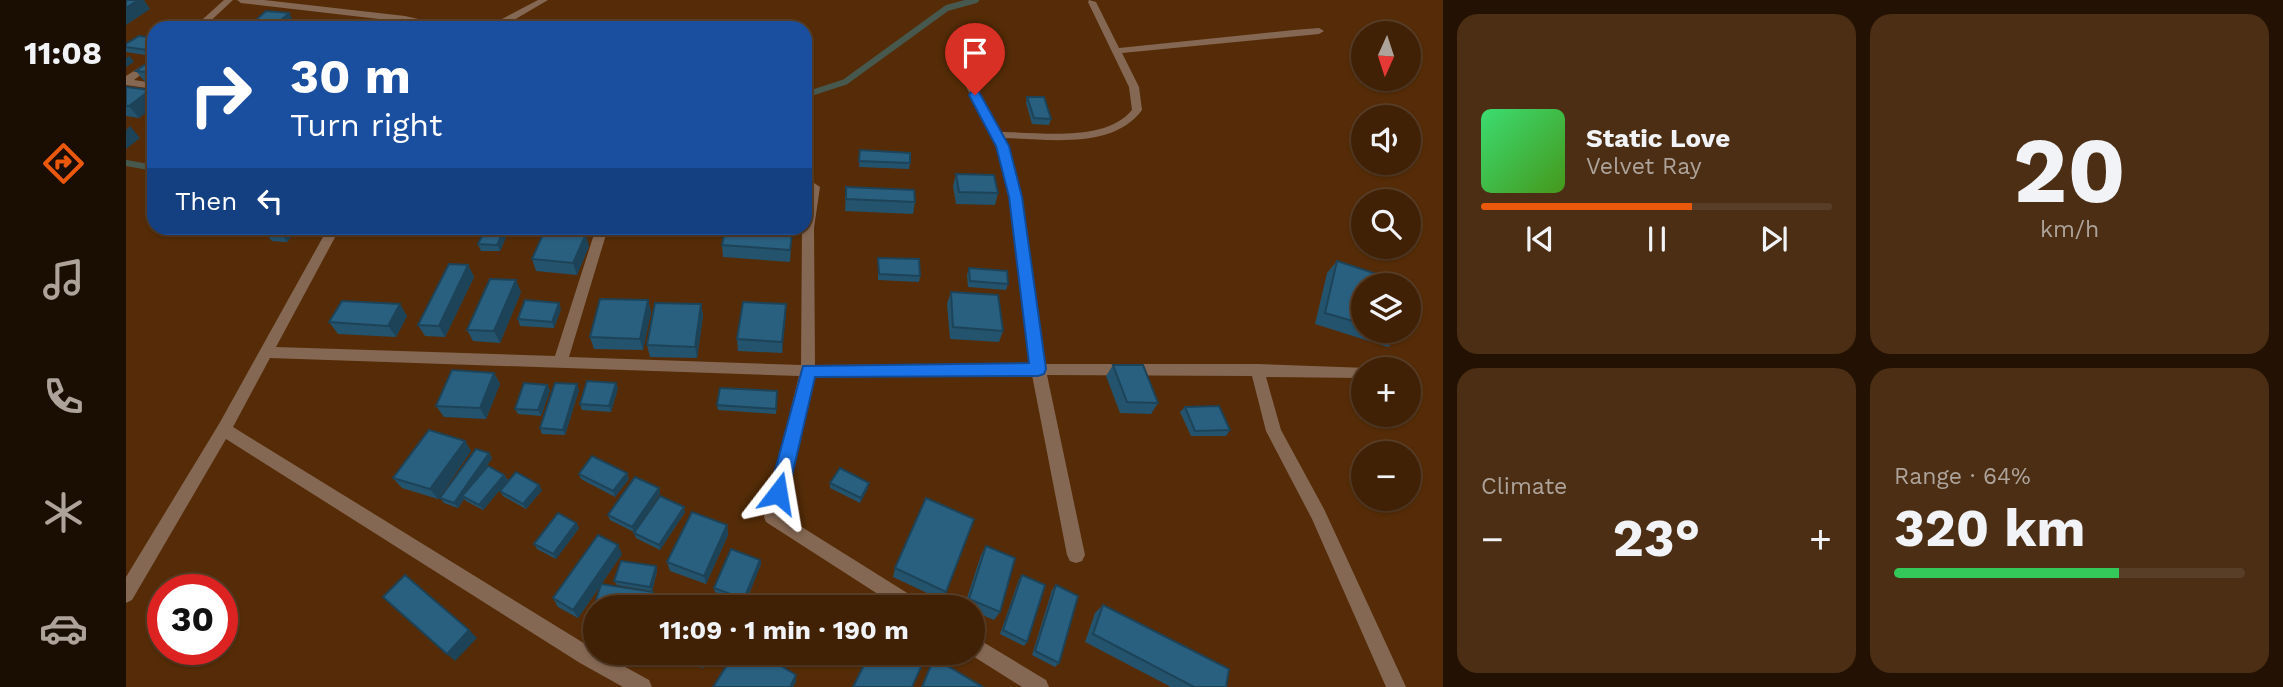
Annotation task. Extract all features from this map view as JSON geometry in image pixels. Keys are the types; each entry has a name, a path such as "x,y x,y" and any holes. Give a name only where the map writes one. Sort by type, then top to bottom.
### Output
{"street":[{"path":"206,21 229,0"},
{"path":"241,0 313,3 409,21"},
{"path":"506,21 544,0"},
{"path":"996,135 1074,135 1107,131 1126,124 1137,110 1134,87 1092,2"},
{"path":"1116,51 1180,48 1268,33 1320,31"},
{"path":"954,54 1002,146 1016,197 1038,369 1076,555"},
{"path":"126,81 147,66"},
{"path":"126,81 147,85"},
{"path":"812,201 814,187"},
{"path":"126,594 223,429 330,235"},
{"path":"560,363 600,235"},
{"path":"808,235 808,371 772,517 895,595"},
{"path":"265,352 808,371 1038,369 1351,372"},
{"path":"1257,370 1274,431 1318,514 1396,687"},
{"path":"223,429 575,649 642,687"},
{"path":"985,653 1039,687"}],"building":[{"path":"126,0 138,0 126,8"},
{"path":"266,11 289,13 280,21 255,21"},
{"path":"139,36 147,37 147,50 126,47 126,44"},
{"path":"147,63 147,72 136,71"},
{"path":"126,87 147,90 147,92 126,106"},
{"path":"1027,97 1044,97 1051,119 1034,118"},
{"path":"860,150 910,153 910,163 859,161"},
{"path":"956,174 994,175 998,193 959,192"},
{"path":"846,187 914,190 915,202 846,199"},
{"path":"482,235 502,235 497,245 478,244"},
{"path":"543,235 586,235 573,263 532,259"},
{"path":"724,235 792,235 790,250 722,245"},
{"path":"878,258 919,259 920,276 879,274"},
{"path":"1337,261 1374,273 1351,273 1351,321 1325,313"},
{"path":"449,264 468,265 439,326 418,325"},
{"path":"969,268 1007,271 1008,284 970,281"},
{"path":"490,279 516,280 494,331 467,330"},
{"path":"951,292 998,295 1003,331 953,327"},
{"path":"600,299 648,300 640,339 590,337"},
{"path":"525,300 559,303 552,322 518,319"},
{"path":"342,301 400,304 388,326 329,322"},
{"path":"743,302 786,304 782,342 737,339"},
{"path":"655,303 701,304 695,347 647,345"},
{"path":"1113,365 1143,365 1158,403 1127,402"},
{"path":"452,370 494,373 480,408 436,406"},
{"path":"587,381 616,383 609,406 580,404"},
{"path":"524,383 547,385 538,410 515,409"},
{"path":"555,383 577,384 563,430 540,428"},
{"path":"720,388 777,391 776,409 717,405"},
{"path":"1219,406 1230,430 1195,431 1185,407"},
{"path":"429,430 465,441 430,489 393,478"},
{"path":"476,449 489,453 454,503 440,498"},
{"path":"592,456 627,473 613,491 579,474"},
{"path":"488,466 504,475 479,505 462,496"},
{"path":"840,468 869,483 861,498 830,483"},
{"path":"516,472 539,485 523,504 500,491"},
{"path":"635,477 659,488 632,527 608,515"},
{"path":"660,496 684,507 659,545 634,533"},
{"path":"926,498 974,519 946,592 895,568"},
{"path":"692,512 727,525 704,576 667,562"},
{"path":"558,513 576,523 553,554 534,544"},
{"path":"598,535 618,545 573,610 553,598"},
{"path":"986,546 1015,558 1000,612 985,606 985,595 970,595"},
{"path":"731,549 760,560 746,595 733,595 714,588"},
{"path":"621,561 656,566 650,587 614,581"},
{"path":"405,575 469,630 447,654 383,597"},
{"path":"1022,575 1045,585 1027,642 1003,630"},
{"path":"601,584 653,592 652,595 598,595"},
{"path":"1056,585 1078,596 1059,663 1035,651"},
{"path":"1103,605 1229,669 1226,687 1194,687 1093,634"},
{"path":"727,665 780,665 796,675 790,687 713,687"},
{"path":"864,665 922,665 912,687 853,687"},
{"path":"931,665 946,665 983,687 922,687"}],"waterway":[{"path":"812,93 845,82 947,8 976,0"},
{"path":"126,163 147,167"}],"route":[{"path":"778,493 808,371 1038,369 1016,197 1002,146 975,95"}]}
